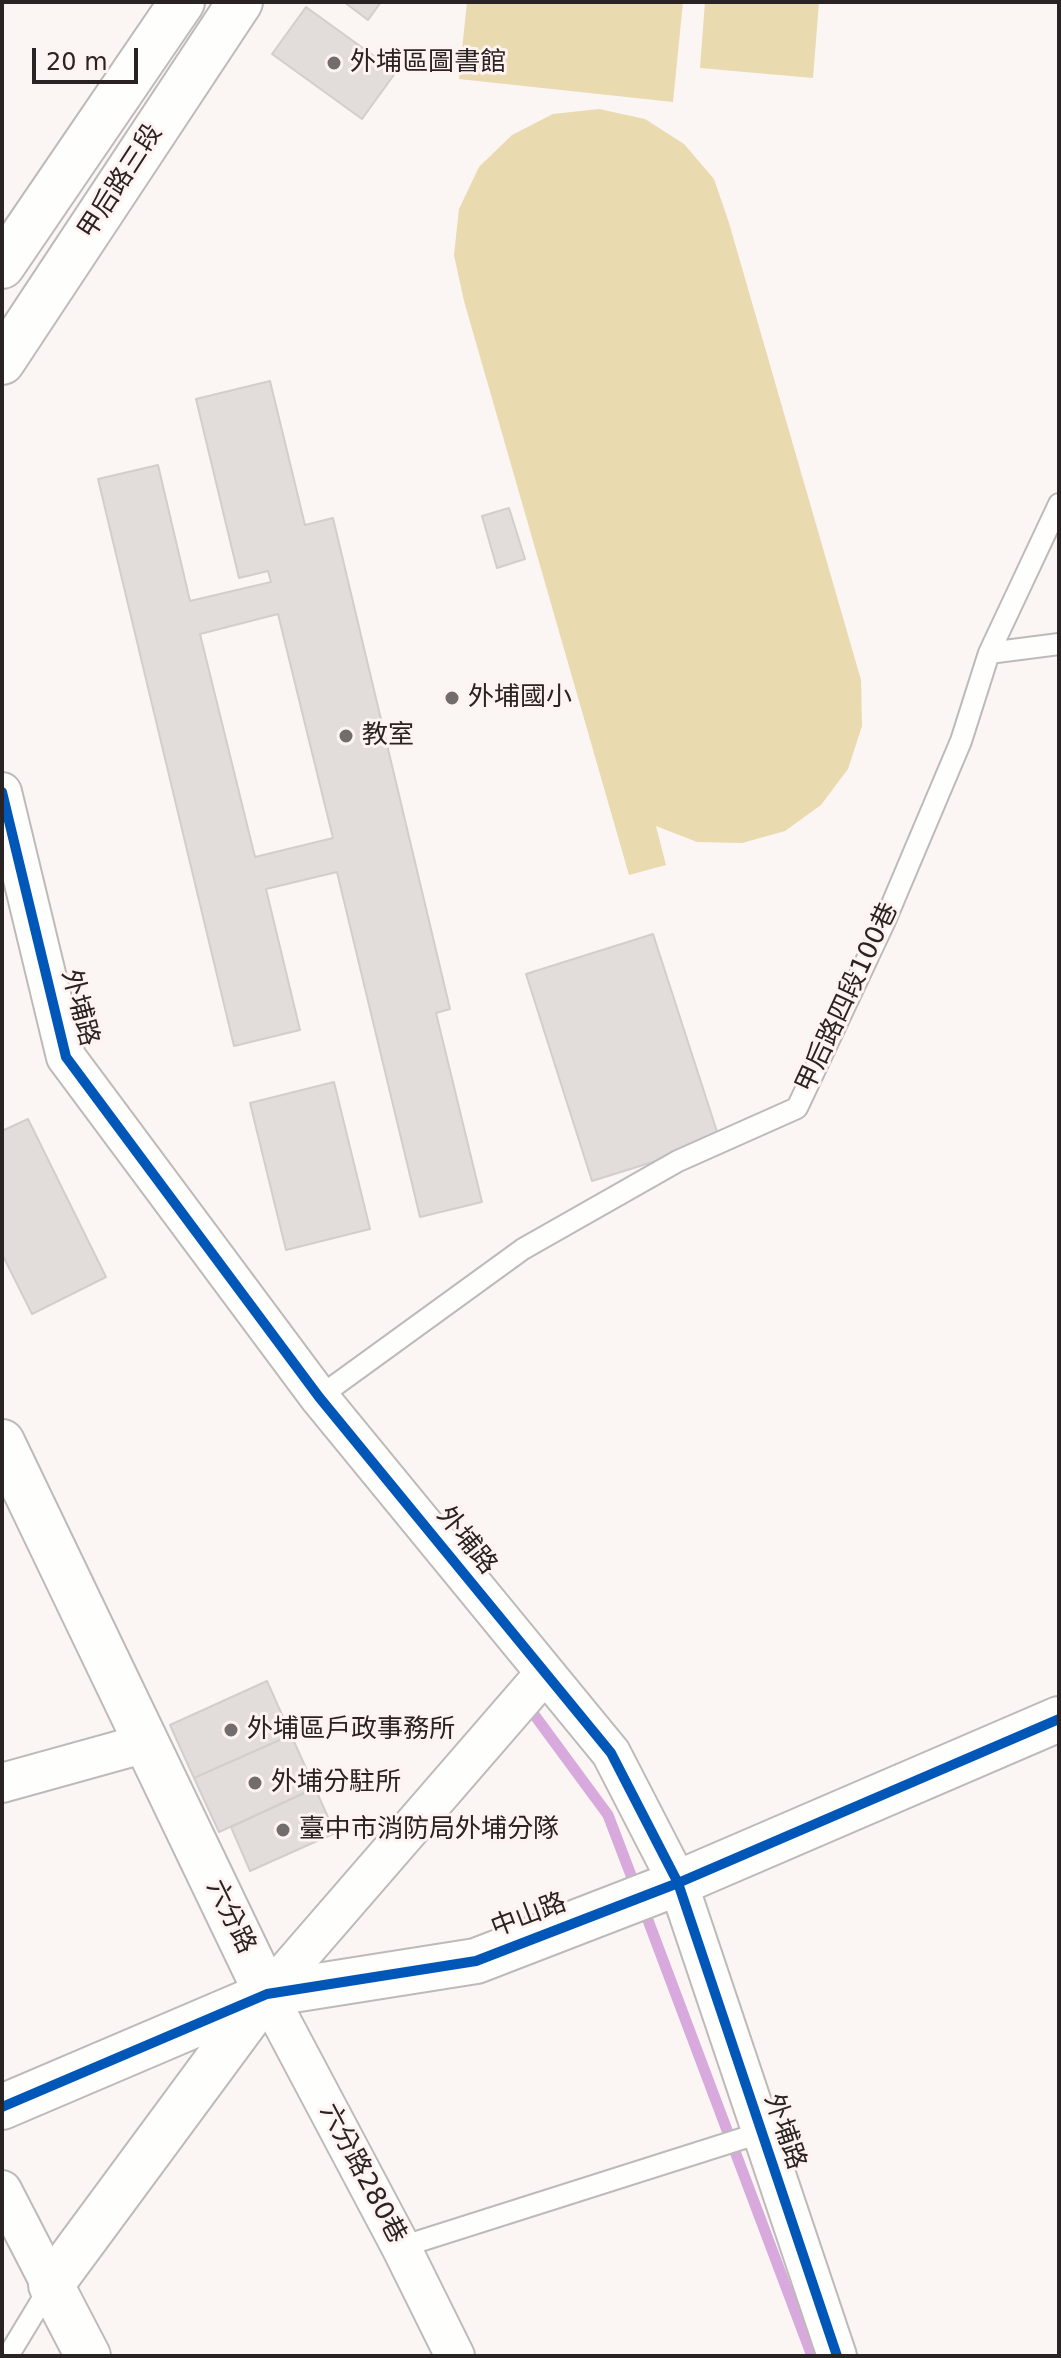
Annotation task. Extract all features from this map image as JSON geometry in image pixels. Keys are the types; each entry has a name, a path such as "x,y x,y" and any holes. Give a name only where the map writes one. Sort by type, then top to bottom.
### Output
{"street":[{"name":"甲后路三段","path":"2,266 182,2"},
{"name":"甲后路三段","path":"2,362 240,2"},
{"name":"外埔路","path":"2,792 66,1057 319,1397 611,1753 678,1883 837,2356"},
{"name":"六分路","path":"4,1453 267,1994"},
{"path":"51,2285 267,1994 545,1673"},
{"name":"中山路","path":"2,2107 267,1994 476,1961 678,1883 1059,1719"},
{"path":"2,1783 146,1743"},
{"name":"六分路280巷","path":"267,1994 455,2356"},
{"path":"2,2190 88,2356"}],"lane":[{"name":"甲后路四段100巷","path":"319,1397 523,1249 678,1161 797,1108 884,923 961,741 989,653 1059,504"},
{"path":"989,653 1059,644"},
{"path":"401,2247 760,2133"},
{"path":"8,2356 51,2285"}],"shaded area":[{"path":"467,2 683,2 673,102 459,79"},
{"path":"705,2 819,2 813,78 700,68"},
{"path":"599,109 645,119 684,144 714,179 861,680 862,726 848,769 821,805 785,831 742,843 697,842 656,826 666,865 629,875 464,301 454,255 459,209 479,167 512,135 553,114"}],"building":[{"path":"344,2 381,2 368,20"},
{"name":"外埔區圖書館","path":"306,7 396,72 362,119 272,54"},
{"name":"教室","path":"270,381 305,525 333,518 450,1009 436,1013 482,1202 420,1217 337,872 266,889 300,1030 234,1046 98,479 158,465 190,601 271,582 268,571 239,578 196,399","holes":["278,614 333,838 255,857 200,634"]},
{"path":"509,508 525,559 497,568 482,516"},
{"path":"653,934 720,1141 592,1181 526,974"},
{"path":"334,1082 370,1229 286,1250 250,1103"},
{"path":"28,1119 106,1277 32,1314 2,1254 2,1131"},
{"name":"外埔區戶政事務所","path":"267,1681 291,1735 194,1778 170,1725"},
{"name":"外埔分駐所","path":"291,1735 315,1788 219,1832 194,1778"},
{"name":"臺中市消防局外埔分隊","path":"315,1788 335,1833 250,1871 231,1827"}],"waterway":[{"path":"530,1709 608,1815 637,1891"},
{"path":"643,1907 812,2356"}],"cycle path":[{"path":"2,792 66,1057 319,1397 611,1753 678,1883 837,2356"},
{"path":"2,2107 267,1994 476,1961 678,1883 1059,1719"}],"place":[{"name":"外埔區圖書館","path":"334,63"},
{"name":"外埔國小","path":"452,698"},
{"name":"教室","path":"346,736"},
{"name":"外埔區戶政事務所","path":"231,1730"},
{"name":"外埔分駐所","path":"255,1783"},
{"name":"臺中市消防局外埔分隊","path":"283,1830"}]}
